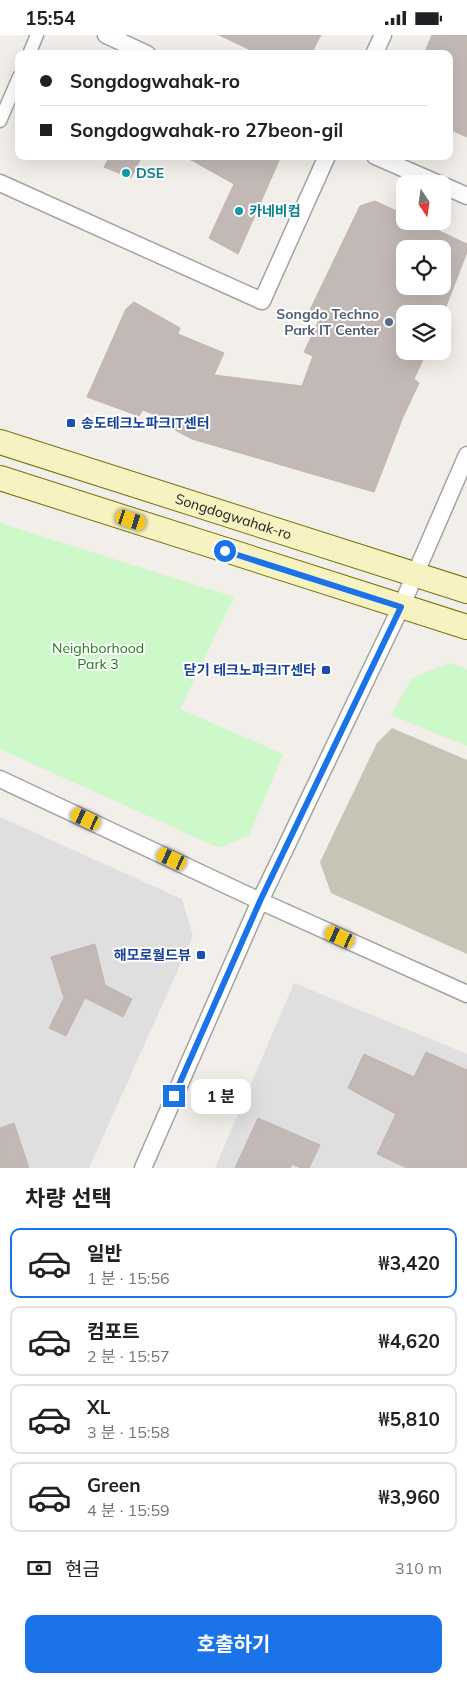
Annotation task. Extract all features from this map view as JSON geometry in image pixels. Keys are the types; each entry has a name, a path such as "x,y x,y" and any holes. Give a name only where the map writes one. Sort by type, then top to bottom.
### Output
{"main road":[{"name":"Songdogwahak-ro","path":"0,442 467,591"},
{"path":"0,478 467,627"}],"street":[{"path":"31,50 37,35"},
{"path":"106,35 138,50"},
{"path":"376,50 383,35"},
{"path":"0,121 15,86"},
{"path":"0,183 262,301 325,160"},
{"path":"384,160 418,175"},
{"path":"451,189 467,196"},
{"path":"142,1168 260,901 416,575 467,455"},
{"path":"0,779 260,901 467,993"}],"shaded area":[{"path":"392,728 467,760 467,954 331,893 320,862 377,743"},
{"path":"0,817 182,899 193,936 89,1168 0,1168"},
{"path":"294,983 467,1054 467,1168 215,1168"}],"green space":[{"name":"Neighborhood Park 3","path":"0,523 234,597 180,709 283,754 249,835 219,848 0,749"},
{"path":"449,663 467,669 467,746 391,715 412,678"}],"building":[{"path":"219,35 321,35 313,50 251,50"},
{"path":"432,35 467,35 467,137 453,131 453,50 426,50"},
{"name":"DSE","path":"108,160 140,160 131,178 104,167"},
{"name":"카네비컴","path":"191,160 279,160 238,254 209,238 234,184"},
{"path":"375,201 396,211 396,230 437,230 467,244 467,252 451,293 451,240 396,240 396,295 450,295 446,305 396,305 396,360 423,360 414,379 419,383 403,417 374,492 192,439 162,423 162,418 143,410 139,416 87,397 126,309 134,302 180,328 178,334 224,353 214,375 302,386 313,356 304,352 321,316 309,312 360,206"},
{"path":"95,944 105,985 132,999 123,1017 85,998 66,1036 49,1028 64,998 51,957"},
{"path":"426,1052 467,1070 467,1168 407,1168 377,1154 396,1114 348,1088 364,1054 414,1077"},
{"path":"258,1118 320,1145 309,1168 301,1168 292,1164 290,1168 235,1168"},
{"path":"14,1123 29,1168 0,1168 0,1128"}],"place":[{"name":"DSE","path":"126,173"},
{"name":"카네비컴","path":"239,211"},
{"name":"Songdo Techno Park IT Center","path":"389,322"},
{"name":"송도테크노파크IT센터","path":"71,423"},
{"name":"닫기 테크노파크IT센타","path":"326,670"},
{"name":"해모로월드뷰","path":"201,955"}],"route":[{"path":"174,1096 260,901 401,607 225,551"}]}
